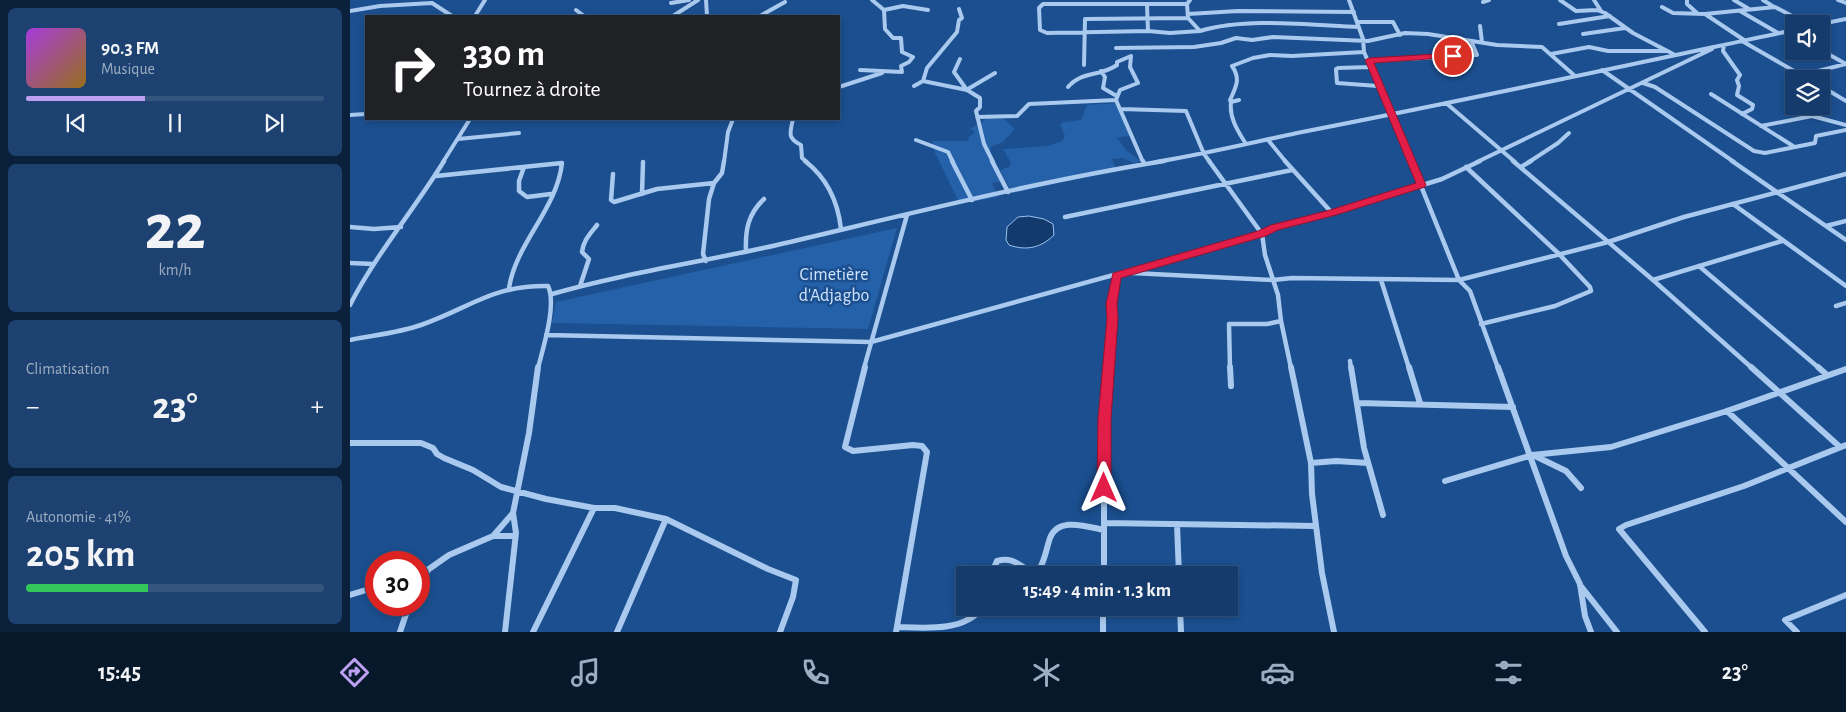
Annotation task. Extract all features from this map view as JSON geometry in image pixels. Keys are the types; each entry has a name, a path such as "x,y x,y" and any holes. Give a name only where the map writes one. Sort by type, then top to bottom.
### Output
{"street":[{"path":"476,15 485,0"},
{"path":"671,3 689,0"},
{"path":"675,15 698,0"},
{"path":"706,0 707,15"},
{"path":"872,0 884,10 885,29"},
{"path":"1190,0 1187,4 1188,16 1200,31"},
{"path":"1348,0 1363,39 1364,52 1422,185 1459,280 1470,291 1480,324 1531,455 1566,556 1580,584 1617,632"},
{"path":"1483,2 1489,0"},
{"path":"1560,0 1576,11 1601,11"},
{"path":"1594,0 1601,11 1625,28 1675,55"},
{"path":"1686,0 1687,4 1697,13"},
{"path":"1734,0 1749,9"},
{"path":"1763,0 1791,15"},
{"path":"1838,0 1846,3"},
{"path":"762,15 788,2"},
{"path":"1187,4 1147,5 1102,2 1042,2 1039,8 1040,30 1042,32 1083,33 1148,31 1170,33 1200,31 1227,26 1265,24 1393,22 1400,34"},
{"path":"350,11 380,6 432,3 451,15"},
{"path":"1147,5 1148,31"},
{"path":"884,10 903,6 928,10"},
{"path":"1662,7 1673,13 1705,14 1775,7"},
{"path":"923,81 923,76 930,65 956,32 959,20 962,18 959,9"},
{"path":"576,10 583,15"},
{"path":"1084,65 1083,33 1085,19 1188,16 1238,11 1354,12"},
{"path":"1739,11 1779,33"},
{"path":"1705,14 1793,70"},
{"path":"1559,24 1610,16"},
{"path":"1830,22 1846,19"},
{"path":"860,70 902,72 901,66 913,57 902,52 902,38 893,38 885,29 878,26"},
{"path":"1480,26 1482,42"},
{"path":"1583,34 1625,28"},
{"path":"552,294 580,286 706,261 1008,192 1144,164 1204,154 1785,32"},
{"path":"1116,48 1205,46 1236,38 1373,40 1400,34 1428,34 1502,45 1538,46 1575,76"},
{"path":"1369,60 1477,55 1471,41"},
{"path":"1724,44 1723,51 1740,75 1737,80 1740,86 1737,95 1751,102 1752,105 1752,109 1742,114"},
{"path":"1550,54 1589,46 1608,51 1668,51"},
{"path":"546,335 871,342 1262,234 1274,228 1332,213 1442,179 1504,151 1718,46"},
{"path":"1246,144 1235,125 1230,100 1238,82 1238,74 1232,66 1248,59 1270,55 1292,56 1364,52"},
{"path":"1830,55 1846,64"},
{"path":"1068,87 1079,76 1112,70 1117,65 1117,62 1131,56 1130,67 1138,83 1119,89 1115,97"},
{"path":"960,59 954,72 967,89 980,98 980,107 976,111 984,144 1008,192"},
{"path":"1821,70 1846,64"},
{"path":"1372,67 1336,69 1337,83 1378,86"},
{"path":"1602,70 1846,240"},
{"path":"1101,71 1105,77 1103,88 1115,97 1144,164"},
{"path":"840,86 853,80 878,75 883,72"},
{"path":"914,86 923,81 967,89 995,73"},
{"path":"1650,80 1655,87"},
{"path":"1643,83 1655,87 1748,149 1765,153 1815,143 1816,136 1846,130"},
{"path":"1830,91 1846,100"},
{"path":"1711,94 1793,146"},
{"path":"977,118 1017,116 1029,104 1115,97"},
{"path":"1231,102 1239,100"},
{"path":"1446,103 1653,280 1778,393 1843,446 1744,486 1626,525 1620,530 1623,536 1705,632"},
{"path":"1121,110 1186,111 1204,154 1262,234 1265,255 1278,295 1281,321 1311,463 1312,494 1322,573 1334,632"},
{"path":"350,115 365,114"},
{"path":"1761,126 1812,116 1846,125"},
{"path":"350,305 357,288 436,176 469,120"},
{"path":"706,261 703,254 709,199 714,184 722,173 728,132 733,120"},
{"path":"793,120 790,135 793,141 801,145 802,158 812,164 830,190 841,229"},
{"path":"458,139 519,133"},
{"path":"1521,166 1558,143 1569,133"},
{"path":"916,140 948,152 972,200"},
{"path":"1268,140 1292,170 1332,213"},
{"path":"642,194 643,162"},
{"path":"436,176 562,163 562,169 552,194 512,270 509,288"},
{"path":"524,167 519,180 519,191 527,197 552,194"},
{"path":"1466,167 1559,254 1590,287 1591,291 1560,304 1480,324"},
{"path":"1065,217 1292,170"},
{"path":"614,174 612,201 674,187 714,184"},
{"path":"1124,273 1273,280 1292,278 1459,280 1608,242 1684,216 1846,174"},
{"path":"746,252 745,235 750,212 764,199"},
{"path":"1734,204 1846,286"},
{"path":"907,215 871,342 845,447 853,452 889,446 912,445 922,446 927,452 896,630 947,628 966,624 975,616"},
{"path":"1826,226 1846,221"},
{"path":"350,226 374,229 400,227"},
{"path":"580,286 588,259 582,252 582,248 597,226"},
{"path":"1653,280 1782,241"},
{"path":"350,263 373,264"},
{"path":"1699,266 1827,375"},
{"path":"1104,566 1104,419 1112,304 1116,275"},
{"path":"1381,280 1420,403"},
{"path":"350,340 422,325 470,302 509,288 534,285 548,286 552,294 546,335 535,378 529,433 513,513 515,536 510,606 505,632"},
{"path":"350,289 357,288"},
{"path":"1836,306 1846,303"},
{"path":"1232,386 1229,324 1268,324 1281,321"},
{"path":"1350,361 1368,463 1383,515"},
{"path":"1445,481 1531,455 1611,447 1727,411 1846,368"},
{"path":"1358,403 1420,403 1513,407"},
{"path":"1727,411 1846,522"},
{"path":"350,443 421,443 433,448 437,454 444,458 473,470 501,487 546,499 594,508 615,508 666,519 721,547 796,580 780,632"},
{"path":"1531,455 1566,471 1581,488"},
{"path":"1311,463 1336,461 1368,463"},
{"path":"533,632 594,508"},
{"path":"494,536 513,513"},
{"path":"617,632 666,519"},
{"path":"1104,522 1316,526"},
{"path":"1042,566 1049,536 1057,528 1069,524 1104,530"},
{"path":"1178,524 1179,566"},
{"path":"430,568 449,555 494,536 515,536"},
{"path":"995,566 997,561 1005,558 1014,559 1023,566"},
{"path":"1580,584 1585,616 1591,632"},
{"path":"350,595 365,590"},
{"path":"1797,632 1785,620 1846,595"},
{"path":"400,632 405,616"},
{"path":"1103,616 1103,632"},
{"path":"1180,616 1181,632"}],"green space":[{"path":"1117,103 1132,135 1117,138 1127,151 1141,161 1133,163 1123,158 1112,159 1116,170 1014,193 1011,191 1000,170 1009,167 1011,163 1003,149 1048,146 1062,141 1065,136 1060,125 1064,122 1081,120 1087,105"},
{"path":"988,118 1004,119 1015,129 1003,142 991,147 990,157 1002,182 992,183 998,197 960,204 935,153 932,141 969,141 968,138 975,132 970,129"},
{"name":"Cimetière d'Adjagbo","path":"897,228 868,329 552,323 556,302"}],"shaded area":[{"path":"1029,216 1044,219 1053,224 1054,235 1044,243 1033,247 1021,248 1009,245 1006,240 1007,227 1018,217"}],"route":[{"path":"1104,488 1104,419 1112,304 1116,275 1262,234 1274,228 1332,213 1422,185 1369,60 1453,56"}]}
